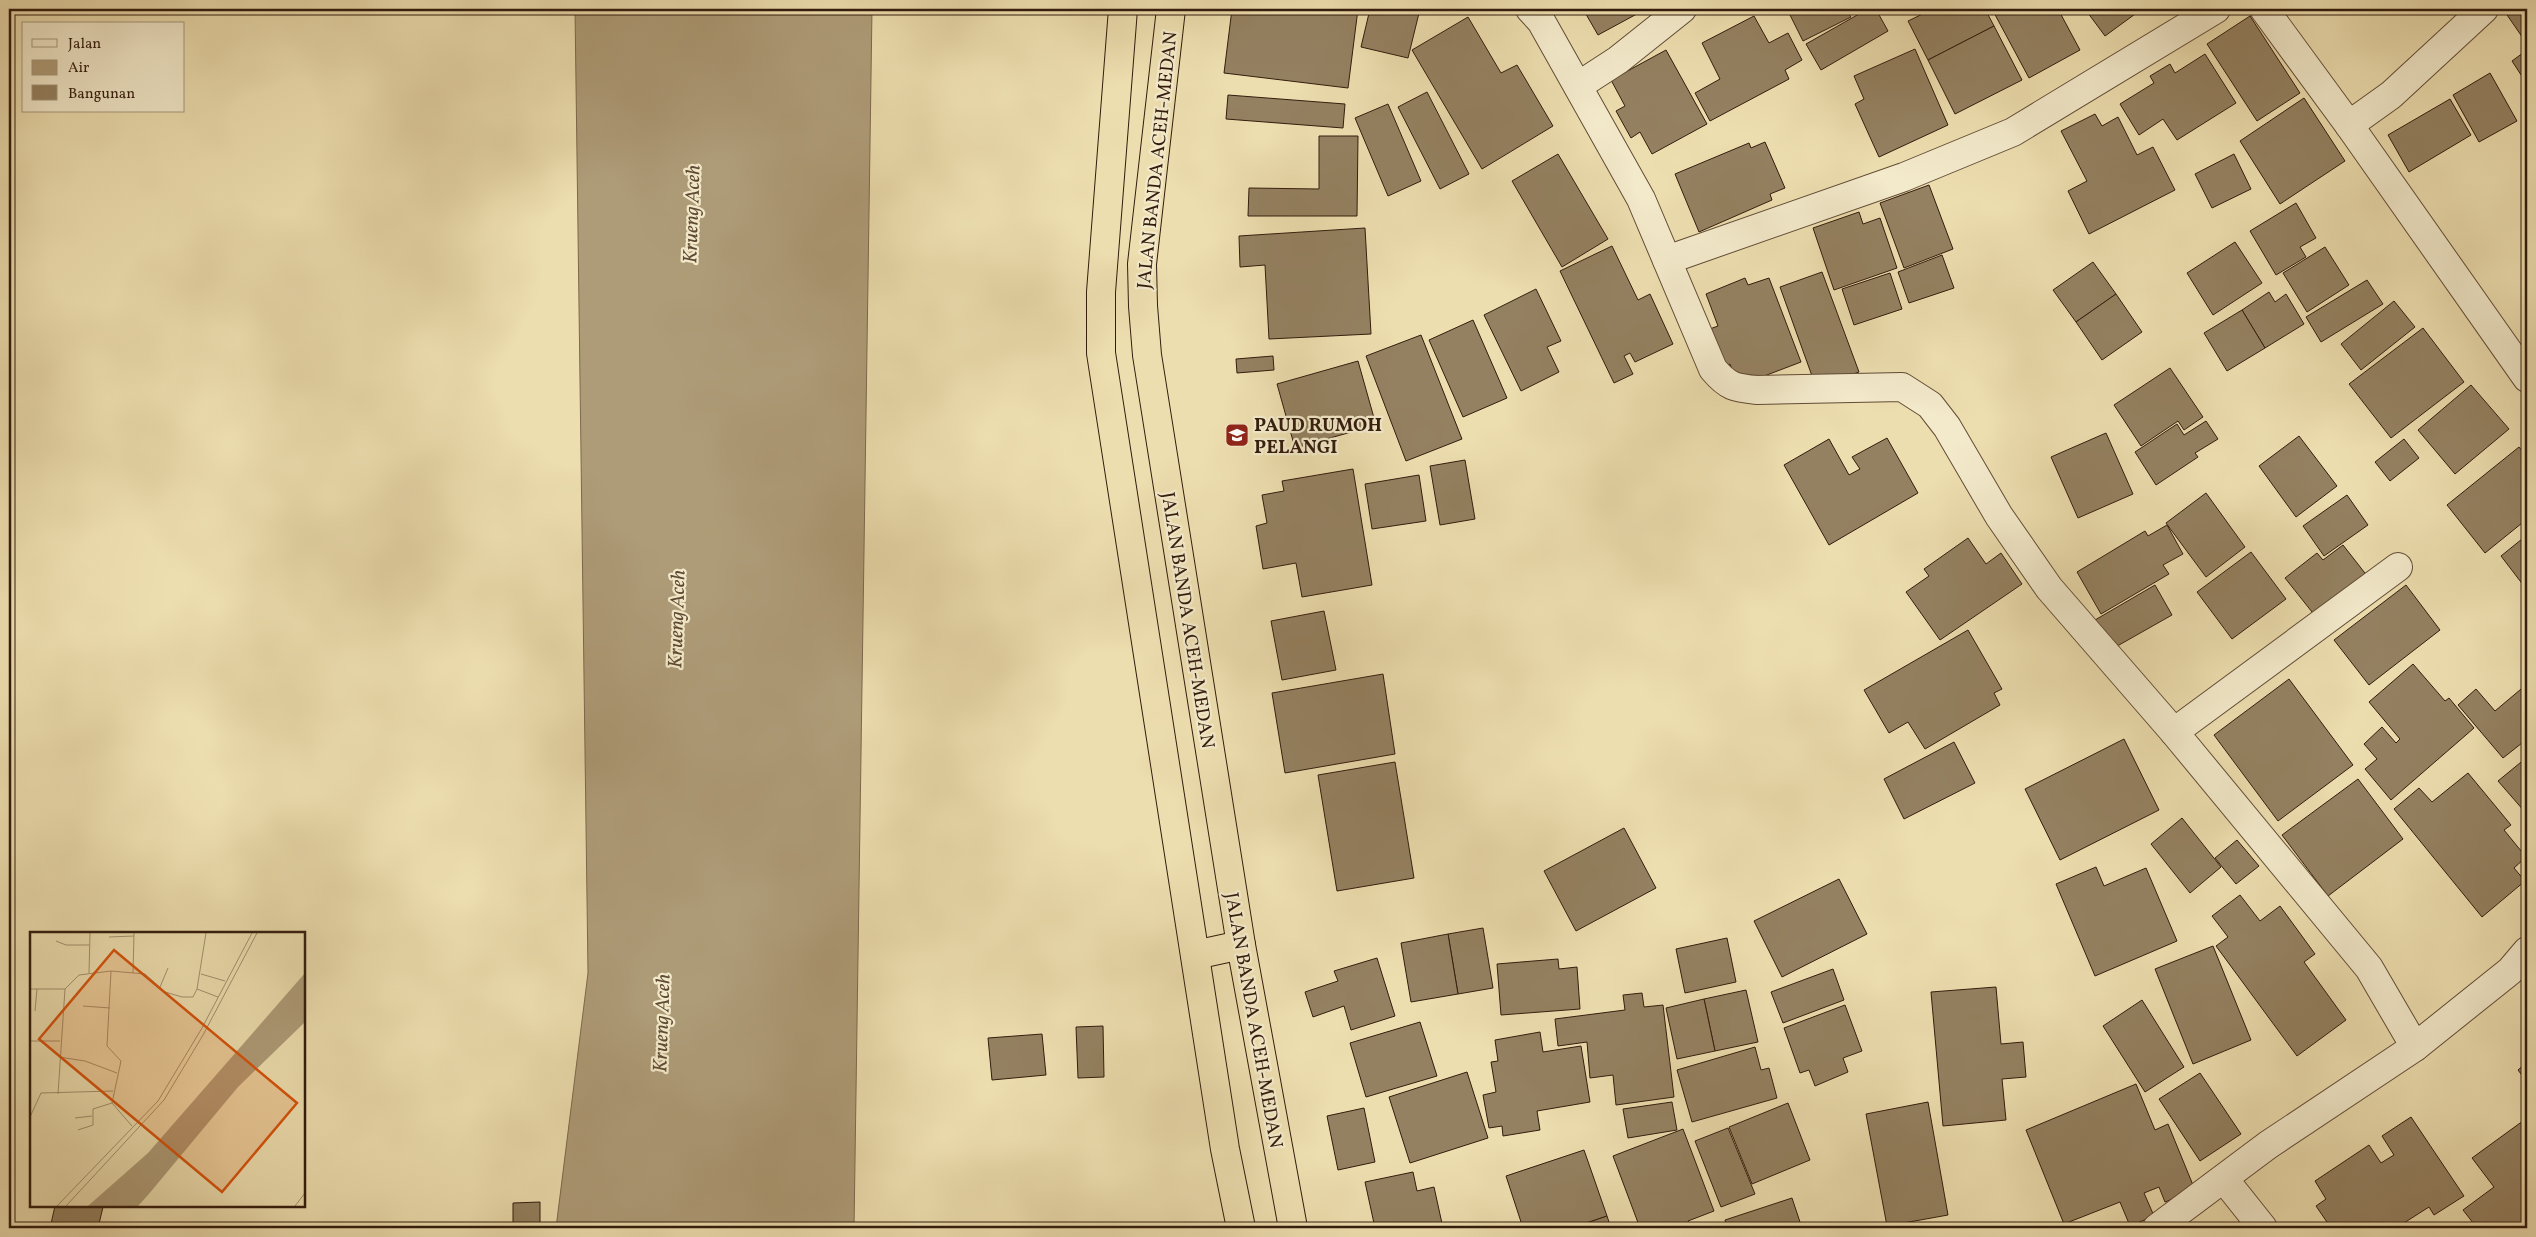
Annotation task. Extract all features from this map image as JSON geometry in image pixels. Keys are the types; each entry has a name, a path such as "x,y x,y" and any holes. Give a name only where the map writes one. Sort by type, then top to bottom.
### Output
{"highway":[{"path":"1123,9 1101,292 1101,354 1225,1149 1241,1228"},
{"name":"JALAN BANDA ACEH-MEDAN","path":"1171,9 1142,264 1147,355 1241,945 1293,1228"},
{"path":"1195,955 1241,945"}],"street":[{"path":"1530,9 1540,21 1578,86 1607,142 1641,199 1713,369 1724,382 1737,388 1757,390 1902,387 1930,405 1948,427 1999,516 2049,588 2174,732 2369,968 2415,1047"},
{"path":"1578,86 1618,60 1682,9"},
{"path":"1667,260 1904,177 2014,132 2216,9"},
{"path":"2264,9 2349,125 2527,378"},
{"path":"2349,125 2391,95 2484,9"},
{"path":"2174,732 2398,567"},
{"path":"2157,1228 2268,1145 2415,1047 2510,971 2527,952"},
{"path":"2224,1179 2263,1228"}],"water":[{"name":"Krueng Aceh","path":"575,9 872,9 854,1228 556,1228 588,973"}],"building":[{"path":"1232,9 1358,9 1348,88 1224,73"},
{"path":"1370,9 1420,9 1408,58 1361,47"},
{"path":"1583,9 1646,9 1598,35"},
{"path":"1787,9 1846,9 1851,17 1803,41"},
{"path":"1855,9 1884,9 1878,13 1888,31 1821,70 1806,44 1859,14"},
{"path":"1933,9 1985,9 1994,26 1928,60 1908,21"},
{"path":"1992,9 2058,9 2080,50 2029,78"},
{"path":"2085,9 2142,9 2105,36"},
{"path":"2503,9 2527,9 2527,44"},
{"path":"1754,16 1769,43 1788,33 1802,60 1785,70 1789,79 1710,121 1695,93 1720,79 1702,43"},
{"path":"2250,16 2300,93 2257,121 2207,44"},
{"path":"1468,17 1501,73 1517,65 1553,126 1482,169 1412,50"},
{"path":"1994,26 2022,80 1955,114 1928,60"},
{"path":"1915,49 1948,125 1879,157 1855,104 1864,99 1854,76"},
{"path":"1666,50 1707,124 1652,154 1640,132 1631,138 1616,111 1625,106 1611,80"},
{"path":"2527,50 2527,84 2512,61"},
{"path":"2205,54 2236,103 2177,140 2163,119 2139,135 2120,104 2154,83 2150,76 2170,64 2175,73"},
{"path":"2490,73 2517,121 2479,142 2453,95"},
{"path":"1427,92 1469,174 1440,189 1398,107"},
{"path":"1228,95 1345,104 1343,128 1226,119"},
{"path":"2304,98 2345,161 2280,204 2240,141"},
{"path":"2450,99 2471,135 2409,172 2388,135"},
{"path":"1388,104 1421,181 1388,196 1355,118"},
{"path":"2095,114 2102,126 2118,117 2137,155 2153,147 2175,190 2089,234 2068,191 2087,181 2061,131"},
{"path":"1319,136 1358,136 1357,216 1248,216 1249,188 1319,189"},
{"path":"1765,142 1785,188 1770,194 1772,200 1699,232 1675,174 1749,143 1751,148"},
{"path":"1558,154 1608,239 1562,267 1512,181"},
{"path":"2234,154 2251,189 2212,208 2195,174"},
{"path":"1929,185 1953,249 1904,268 1880,203"},
{"path":"2296,203 2316,238 2300,247 2306,257 2276,275 2250,231"},
{"path":"1859,212 1863,224 1880,218 1897,268 1834,290 1813,228"},
{"path":"1365,228 1371,334 1269,339 1265,265 1240,267 1239,236"},
{"path":"2235,242 2262,283 2213,315 2187,273"},
{"path":"1612,246 1638,300 1650,294 1673,344 1635,362 1630,353 1624,356 1633,374 1614,383 1560,271"},
{"path":"2325,247 2349,285 2307,312 2283,273"},
{"path":"1942,255 1954,288 1909,303 1898,272"},
{"path":"2093,262 2116,294 2076,322 2053,290"},
{"path":"1822,272 1859,372 1816,387 1780,287"},
{"path":"1890,273 1902,309 1854,325 1842,289"},
{"path":"1745,278 1748,285 1769,278 1801,362 1738,386 1730,364 1721,367 1707,330 1718,326 1706,294"},
{"path":"2367,280 2383,304 2321,342 2306,317"},
{"path":"1536,289 1561,341 1547,347 1559,372 1521,391 1484,315"},
{"path":"2269,292 2275,302 2286,294 2304,324 2265,348 2242,310"},
{"path":"2116,294 2142,332 2102,360 2076,322"},
{"path":"2394,301 2415,327 2361,370 2341,344"},
{"path":"2242,310 2265,348 2227,371 2204,333"},
{"path":"1473,320 1507,398 1463,417 1429,340"},
{"path":"2423,328 2464,382 2391,438 2349,384"},
{"path":"1421,335 1462,439 1406,461 1366,356"},
{"path":"1273,356 1274,370 1237,373 1236,359"},
{"path":"1358,361 1376,425 1295,448 1277,384"},
{"path":"2170,368 2203,417 2184,430 2178,421 2141,446 2114,405"},
{"path":"2471,385 2509,429 2455,474 2418,430"},
{"path":"2206,421 2218,439 2195,453 2198,457 2156,485 2135,452 2177,424 2184,435"},
{"path":"2106,433 2133,494 2078,518 2051,457"},
{"path":"2299,436 2337,486 2296,517 2259,466"},
{"path":"1887,438 1918,493 1829,545 1784,465 1829,439 1849,475 1860,469 1852,457"},
{"path":"2404,439 2419,458 2390,481 2375,462"},
{"path":"2519,447 2527,457 2527,519 2485,553 2447,505"},
{"path":"1465,460 1475,519 1440,525 1430,466"},
{"path":"1353,469 1372,585 1302,597 1296,563 1263,569 1256,526 1267,523 1262,495 1284,491 1282,481"},
{"path":"1419,475 1426,521 1372,529 1365,484"},
{"path":"2206,493 2245,547 2206,577 2166,523"},
{"path":"2347,495 2368,525 2324,556 2303,526"},
{"path":"2167,525 2183,554 2163,565 2169,574 2101,614 2077,572 2145,531 2148,536"},
{"path":"2527,535 2527,590 2501,556"},
{"path":"1968,538 1986,564 2001,553 2022,584 1940,640 1906,592 1929,576 1924,569"},
{"path":"2343,545 2368,577 2316,617 2285,578 2317,553 2323,560"},
{"path":"2251,552 2286,599 2232,639 2197,592"},
{"path":"2155,585 2172,615 2112,649 2095,620"},
{"path":"2406,585 2440,630 2369,685 2334,640"},
{"path":"1324,611 1336,670 1282,680 1271,621"},
{"path":"1968,630 2002,689 1994,693 2000,705 1925,749 1908,722 1889,733 1864,690"},
{"path":"2413,664 2445,701 2449,698 2474,728 2391,800 2365,769 2377,759 2364,744 2382,727 2396,743 2400,739 2369,702"},
{"path":"1383,674 1395,754 1285,773 1272,693"},
{"path":"2289,679 2353,765 2278,821 2214,735"},
{"path":"2527,684 2527,750 2522,743 2503,758 2458,705 2476,689 2495,711"},
{"path":"2124,739 2159,810 2060,860 2025,789"},
{"path":"1954,742 1975,783 1904,819 1884,779"},
{"path":"2526,758 2527,810 2525,812 2498,781"},
{"path":"1395,762 1414,878 1337,891 1318,775"},
{"path":"2468,773 2511,825 2504,830 2526,857 2514,868 2525,881 2482,917 2394,809 2419,788 2432,802"},
{"path":"2358,779 2403,839 2328,896 2282,835"},
{"path":"2182,818 2221,867 2190,893 2151,844"},
{"path":"1624,828 1656,888 1576,931 1544,871"},
{"path":"2237,840 2259,866 2236,884 2215,858"},
{"path":"2096,867 2104,886 2146,868 2177,941 2095,976 2056,884"},
{"path":"1839,879 1867,934 1782,977 1754,921"},
{"path":"2240,895 2260,921 2280,906 2315,954 2304,962 2346,1020 2297,1056 2216,946 2228,937 2212,916"},
{"path":"1483,928 1493,988 1458,994 1448,934"},
{"path":"1448,934 1458,994 1411,1002 1401,943"},
{"path":"1727,938 1736,982 1685,993 1676,949"},
{"path":"2213,946 2251,1040 2193,1064 2155,969"},
{"path":"1377,958 1395,1016 1351,1030 1344,1006 1313,1017 1305,992 1338,981 1334,971"},
{"path":"1558,959 1559,969 1577,967 1580,1009 1501,1015 1497,964"},
{"path":"1833,969 1844,1000 1783,1023 1771,992"},
{"path":"1996,987 2001,1044 2023,1042 2026,1077 2002,1079 2006,1120 1943,1126 1931,992"},
{"path":"1746,990 1758,1042 1715,1051 1704,999"},
{"path":"1642,993 1644,1007 1663,1005 1674,1097 1616,1105 1613,1075 1590,1078 1587,1042 1558,1046 1555,1019 1625,1010 1623,995"},
{"path":"1704,999 1715,1051 1677,1059 1666,1008"},
{"path":"2142,1000 2184,1067 2145,1092 2103,1026"},
{"path":"1845,1005 1862,1051 1843,1058 1848,1072 1815,1086 1809,1070 1800,1073 1784,1028"},
{"path":"1420,1022 1437,1076 1366,1097 1350,1043"},
{"path":"1103,1026 1104,1077 1078,1078 1076,1027"},
{"path":"1540,1032 1543,1052 1581,1046 1590,1102 1537,1111 1540,1130 1503,1136 1502,1126 1489,1128 1483,1095 1496,1092 1491,1062 1498,1061 1495,1040"},
{"path":"1042,1034 1046,1075 992,1080 988,1038"},
{"path":"1755,1047 1761,1070 1769,1068 1777,1098 1692,1122 1677,1070"},
{"path":"2527,1062 2527,1082 2518,1070"},
{"path":"1467,1072 1488,1138 1410,1163 1389,1097"},
{"path":"2200,1073 2241,1134 2200,1161 2159,1099"},
{"path":"2136,1084 2155,1130 2168,1124 2195,1190 2165,1202 2159,1187 2144,1193 2154,1216 2130,1226 2120,1202 2064,1224 2026,1130"},
{"path":"1672,1102 1677,1130 1628,1138 1623,1109"},
{"path":"1928,1102 1948,1215 1887,1226 1866,1114"},
{"path":"1788,1103 1810,1160 1752,1184 1729,1127"},
{"path":"1364,1108 1375,1162 1338,1170 1327,1116"},
{"path":"2411,1117 2464,1196 2434,1215 2429,1207 2396,1228 2331,1228 2316,1206 2326,1199 2315,1181 2369,1145 2381,1163 2394,1155 2382,1136"},
{"path":"2527,1118 2527,1228 2477,1228 2463,1210 2494,1187 2472,1158"},
{"path":"1728,1128 1755,1194 1721,1207 1695,1141"},
{"path":"1683,1129 1714,1211 1688,1221 1691,1228 1640,1228 1613,1156"},
{"path":"1584,1150 1607,1216 1572,1228 1523,1228 1506,1176"},
{"path":"1413,1172 1417,1191 1434,1187 1443,1228 1375,1228 1365,1182"},
{"path":"1792,1198 1802,1228 1727,1228 1725,1220"},
{"path":"540,1202 540,1228 513,1228 513,1203"},
{"path":"55,1207 103,1207 98,1228 50,1228"},
{"path":"1607,1216 1611,1228 1572,1228"}],"place":[{"name":"PAUD RUMOH PELANGI","path":"1237,435"}]}
